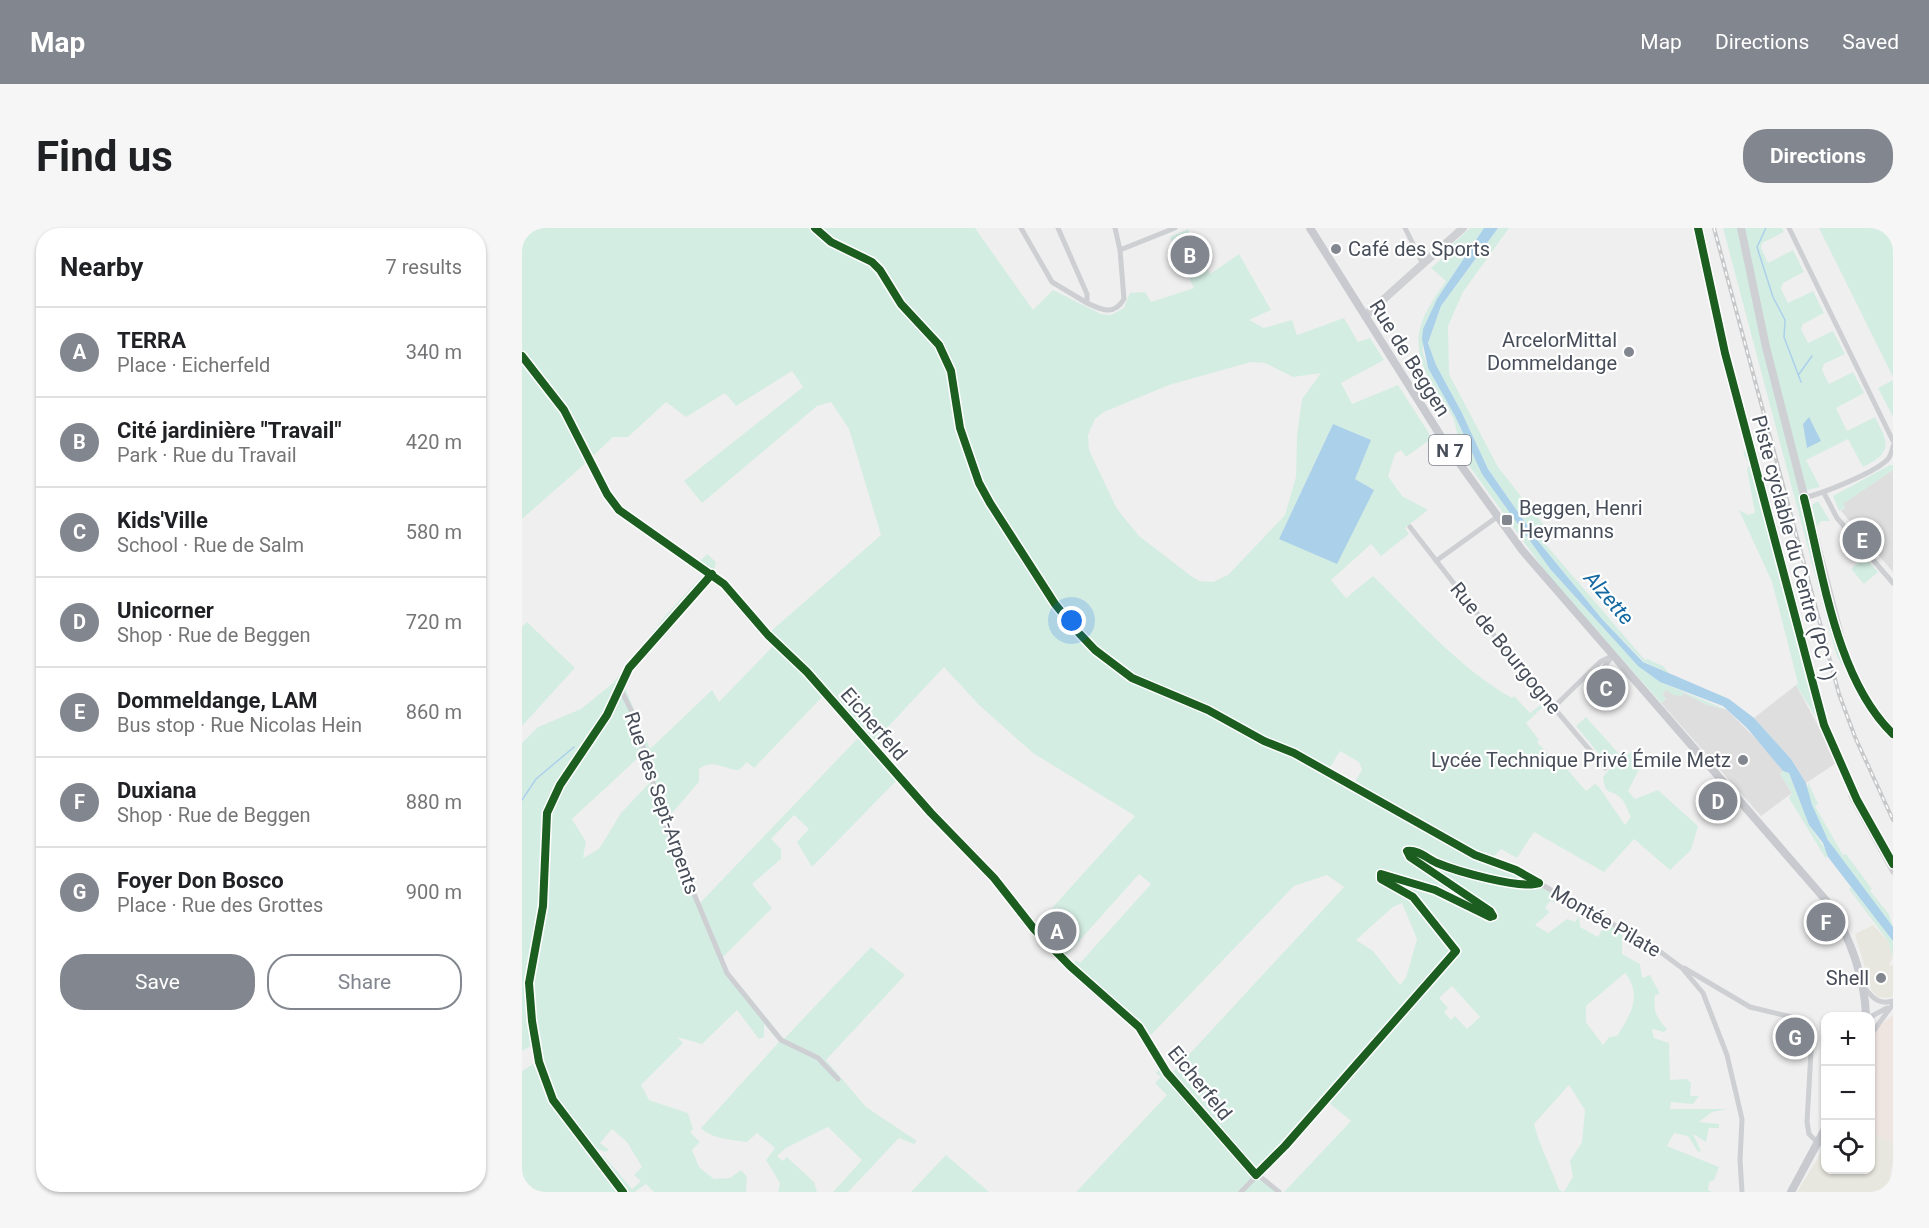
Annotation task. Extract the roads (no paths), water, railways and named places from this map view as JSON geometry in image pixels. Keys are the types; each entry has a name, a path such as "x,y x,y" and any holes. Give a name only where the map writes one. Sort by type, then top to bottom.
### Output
{"main road":[{"name":"Rue de Beggen","path":"1310,228 1447,446 1497,517 1548,583 1830,906 1848,938 1862,983 1867,1012"},
{"path":"1791,1192 1821,1137"}],"street":[{"path":"1021,228 1053,282 1087,303 1109,311 1115,309 1124,299 1120,250 1115,228"},
{"path":"1058,228 1088,294 1087,303"},
{"path":"1120,250 1175,228"},
{"path":"1405,228 1423,264"},
{"path":"1365,316 1462,228"},
{"path":"1741,228 1766,347 1846,663 1872,710 1893,734"},
{"path":"1789,228 1893,443 1891,454 1882,464 1824,493 1804,498"},
{"path":"522,356 564,410 607,494 619,510 712,574"},
{"path":"1824,493 1837,518 1893,583"},
{"path":"1436,561 1497,517"},
{"name":"Rue de Bourgogne","path":"1410,527 1605,768"},
{"name":"Rue des Sept-Arpents","path":"623,1192 551,1097 539,1062 529,997 531,970 542,918 545,829 550,801 595,734 638,656 712,574"},
{"name":"Eicherfeld","path":"712,574 807,672 931,813 994,878 1041,936 1139,1027 1167,1074 1256,1175 1279,1192"},
{"path":"1554,707 1600,662 1611,656"},
{"name":"Rue des Sept-Arpents","path":"620,688 639,729 664,822 727,973 773,1033 781,1040 824,1063 838,1078"},
{"path":"1851,796 1893,872"},
{"name":"Montée Pilate","path":"1539,883 1647,942 1682,968 1703,993 1733,1074 1743,1132 1740,1160 1742,1192"},
{"path":"1241,1192 1285,1146 1455,951 1448,943"},
{"path":"1682,968 1750,1007 1804,1020 1810,1025 1812,1034 1808,1122 1809,1134 1818,1143"},
{"path":"1862,983 1877,1001 1893,1002"},
{"path":"1875,1029 1893,1002"},
{"path":"1875,1013 1893,1002"}],"water":[{"name":"Alzette","path":"1484,228 1498,228 1441,306 1428,343 1436,365 1488,469 1538,541 1602,619 1643,662 1729,699 1754,718 1791,759 1806,783 1812,805 1828,840 1893,927 1893,941 1828,857 1823,843 1809,825 1789,773 1783,771 1747,728 1723,706 1660,682 1638,666 1551,570 1482,474 1455,416 1428,368 1422,339 1423,329 1437,299"},
{"path":"1809,417 1821,441 1807,448 1803,424"},
{"path":"1333,424 1371,440 1355,479 1374,490 1337,564 1279,539"}],"waterway":[{"path":"1766,228 1757,247 1773,297 1785,320 1784,337 1801,382"},
{"path":"1799,374 1812,356"},
{"path":"522,800 536,779 574,747"}],"railway":[{"path":"1714,228 1839,694 1855,737 1893,820"}],"place":[{"name":"Café des Sports","path":"1336,249"},
{"name":"Cité jardinière \"Travail\"","path":"1190,255"},
{"name":"ArcelorMittal Dommeldange","path":"1629,352"},
{"name":"Beggen, Henri Heymanns","path":"1507,520"},
{"name":"Dommeldange, LAM","path":"1862,540"},
{"name":"Kids'Ville","path":"1606,688"},
{"name":"Lycée Technique Privé Émile Metz","path":"1743,760"},
{"name":"Unicorner","path":"1718,801"},
{"name":"Duxiana","path":"1826,922"},
{"name":"TERRA","path":"1057,931"},
{"name":"Shell","path":"1881,978"},
{"name":"Foyer Don Bosco","path":"1795,1037"}]}
